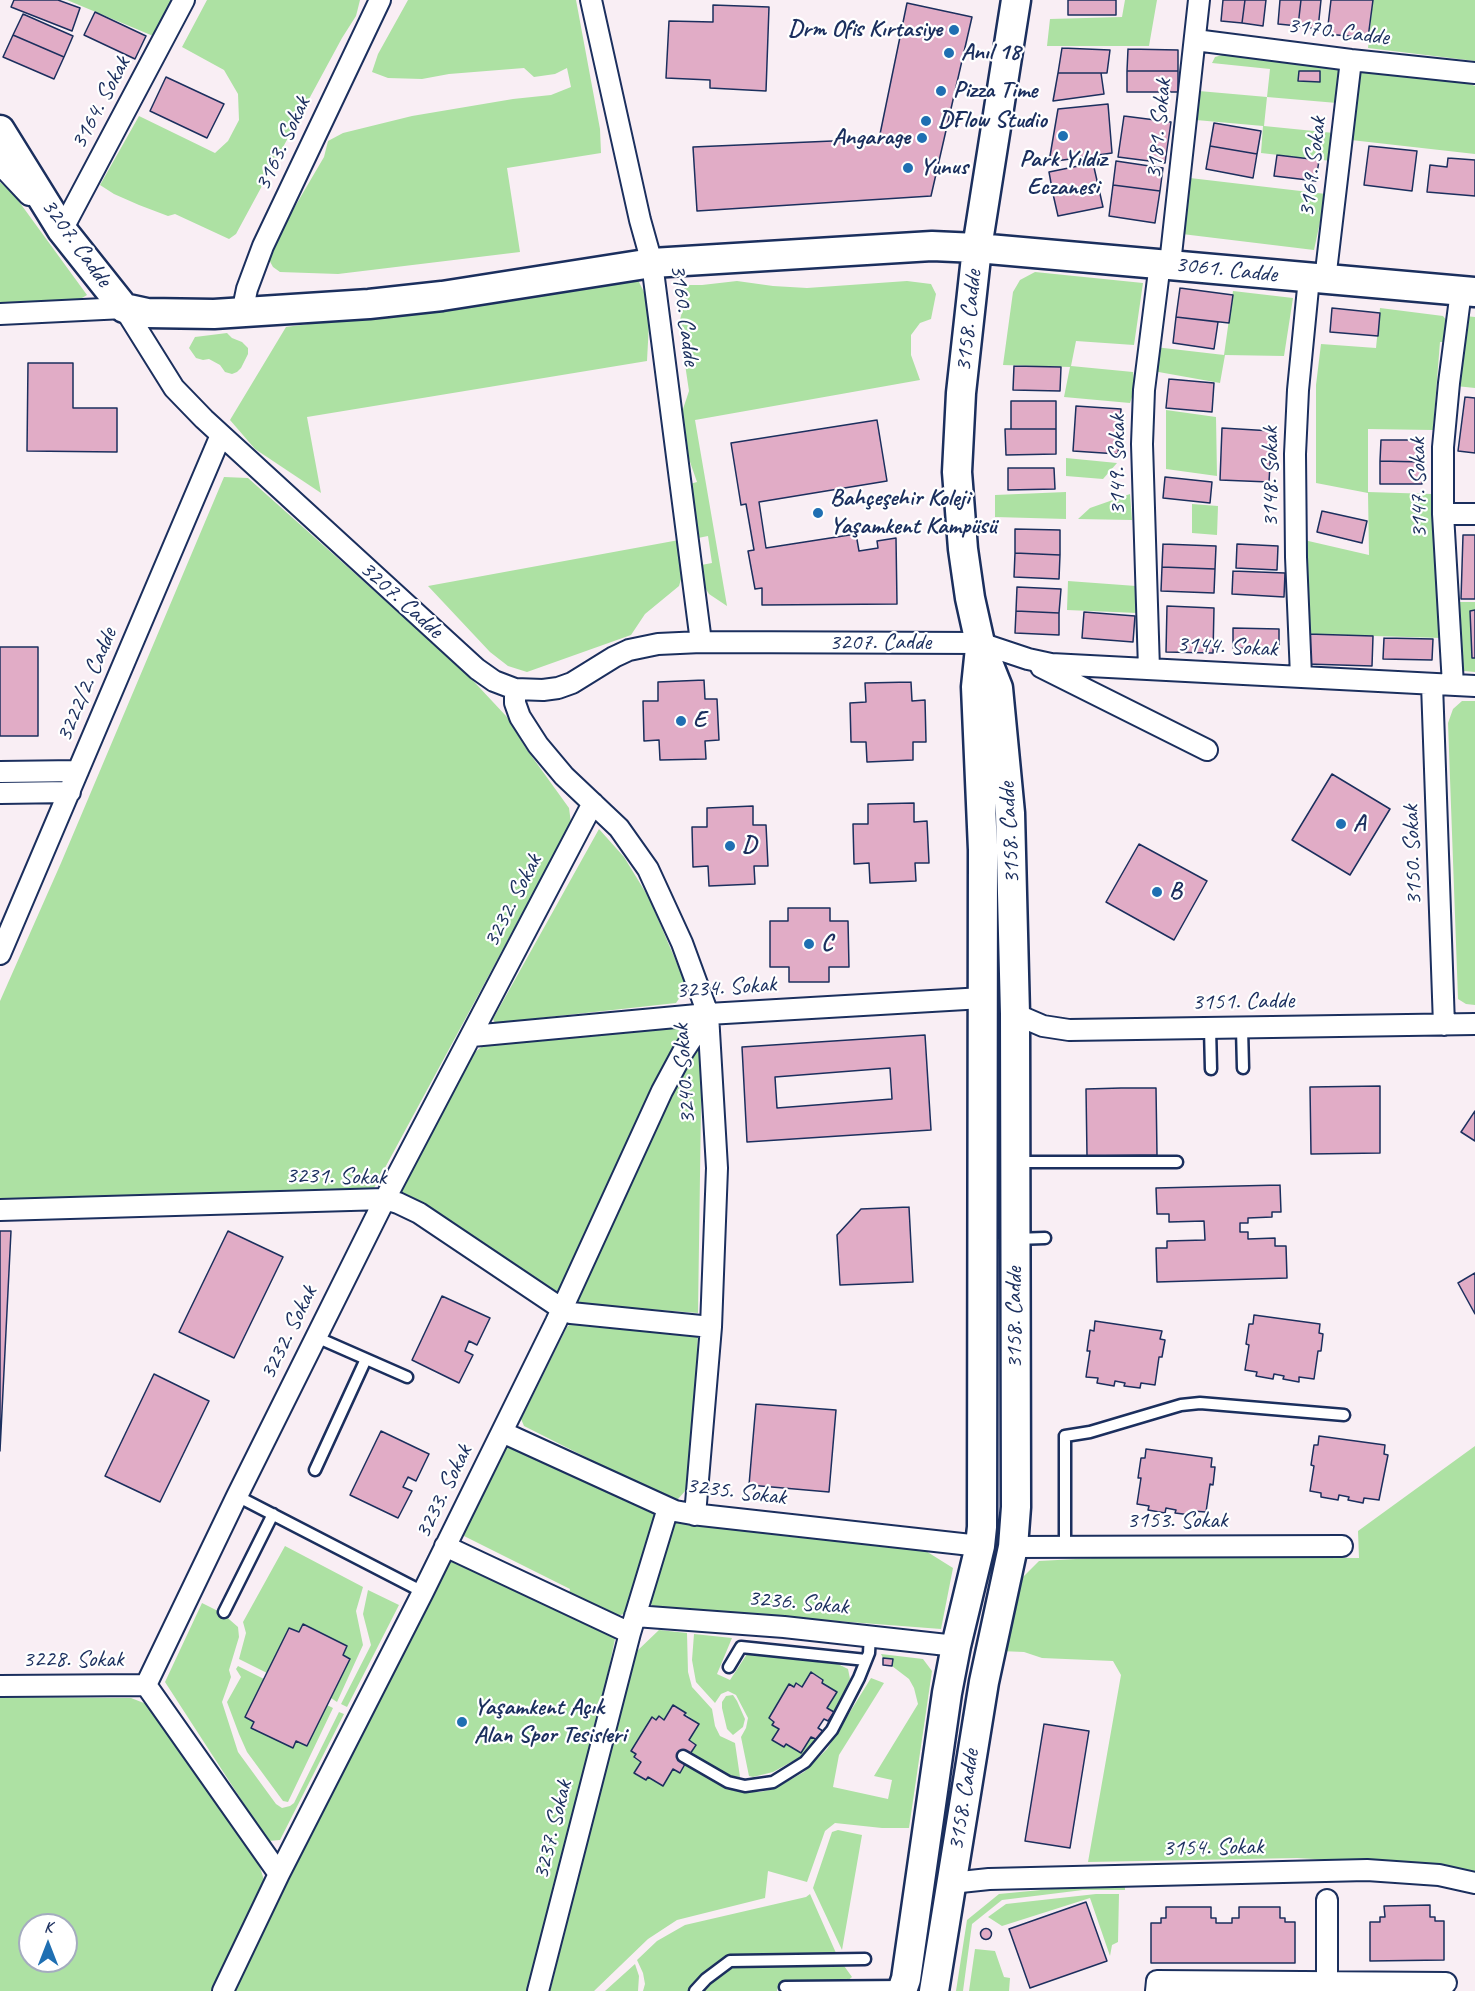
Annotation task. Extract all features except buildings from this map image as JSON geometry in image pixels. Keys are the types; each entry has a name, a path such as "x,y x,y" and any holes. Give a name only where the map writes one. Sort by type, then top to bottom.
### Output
{"street":[{"name":"3164. Sokak","path":"62,230 184,0"},
{"name":"3163. Sokak","path":"242,313 247,289 263,246 380,0"},
{"name":"3160. Cadde","path":"591,0 640,220 652,262 701,642"},
{"name":"3158. Cadde","path":"934,1991 984,1682 1012,1547 1016,1507 1015,1014 1011,841 1004,734 998,688 980,643 970,598 963,549 957,472 962,381 977,248 1016,0"},
{"name":"3181. Sokak","path":"1165,264 1199,0"},
{"name":"3170. Cadde","path":"1195,40 1475,73"},
{"name":"3169. Sokak","path":"1317,279 1351,60"},
{"name":"3207. Cadde","path":"0,130 62,230 124,308 174,387 220,435 477,669 494,681 515,689 558,688 572,683 629,650 658,644 701,642 980,643"},
{"path":"1,164 62,230"},
{"name":"3061. Cadde","path":"124,308 170,315 242,313 402,301 652,262 894,247 977,248 1468,291"},
{"name":"3149. Sokak","path":"1149,669 1142,444 1145,381 1165,264"},
{"name":"3148. Sokak","path":"1301,676 1295,454 1298,390 1317,279"},
{"name":"3147. Sokak","path":"1453,685 1443,514 1444,430 1468,291"},
{"path":"0,314 124,308"},
{"name":"3222/2. Cadde","path":"0,954 220,435"},
{"path":"1443,514 1475,514"},
{"name":"3158. Cadde","path":"902,1989 906,1979 941,1728 956,1646 980,1545 983,1494 982,822 976,687 980,643"},
{"name":"3144. Sokak","path":"980,643 1017,656 1051,664 1475,686"},
{"path":"1017,656 1207,750"},
{"name":"3150. Sokak","path":"1432,684 1444,1025"},
{"name":"3240. Sokak","path":"515,689 515,703 528,730 551,761 619,828 648,869 682,943 708,1014 717,1168 711,1327 695,1515"},
{"path":"0,772 78,771"},
{"path":"0,793 70,792"},
{"name":"3232. Sokak","path":"146,1685 385,1199 593,803"},
{"path":"983,998 1015,1014"},
{"name":"3234. Sokak","path":"472,1036 708,1014 983,998"},
{"name":"3233. Sokak","path":"223,1991 279,1874 423,1592 562,1309 662,1091 683,1052 708,1014"},
{"name":"3151. Cadde","path":"1015,1014 1034,1023 1068,1030 1475,1024"},
{"name":"3231. Sokak","path":"0,1210 385,1199 419,1214 562,1309 582,1315 711,1327"},
{"name":"3235. Sokak","path":"502,1432 668,1508 695,1515 980,1545"},
{"name":"3237. Sokak","path":"538,1991 632,1624 668,1508"},
{"path":"980,1545 1012,1547"},
{"name":"3236. Sokak","path":"445,1546 632,1624 870,1635 956,1646"},
{"name":"3153. Sokak","path":"1012,1547 1342,1546"},
{"path":"146,1685 279,1874"},
{"name":"3228. Sokak","path":"0,1686 146,1685"},
{"name":"3154. Sokak","path":"951,1883 989,1879 1367,1870 1439,1875 1475,1883"},
{"path":"1327,1900 1327,1982"},
{"path":"1156,1991 1157,1981 1446,1983"}],"lane":[{"path":"1210,1028 1211,1069"},
{"path":"1242,1028 1244,1068"},
{"path":"1015,1162 1177,1162"},
{"path":"1015,1239 1045,1238"},
{"path":"316,1337 407,1377"},
{"path":"315,1470 366,1359"},
{"path":"1065,1546 1065,1436 1090,1432 1181,1405 1200,1403 1344,1415"},
{"path":"237,1496 423,1592"},
{"path":"224,1612 273,1514"},
{"path":"683,1755 728,1782 745,1786 772,1782 805,1762 832,1730 869,1653 870,1635"},
{"path":"729,1667 741,1647 866,1660"},
{"path":"695,1991 706,1979 730,1961 865,1959"},
{"path":"785,1987 902,1989"}],"green space":[{"path":"67,0 177,0 158,38"},
{"path":"207,0 360,0 356,16 236,234 229,239 175,214 168,216 139,205 100,185 139,116 215,153 228,141 239,120 238,94 224,70 182,47"},
{"path":"408,0 576,0 600,129 601,153 507,168 520,252 338,274 280,272 273,267 268,258 273,238 290,215 324,157 328,141 343,133 412,116 551,95 571,87 567,68 555,74 534,77 524,68 449,74 422,79 388,78 372,72 378,54"},
{"path":"1125,0 1157,0 1149,46 1047,46 1050,19 1122,17"},
{"path":"1373,0 1475,0 1475,61 1368,48"},
{"path":"1226,54 1266,56 1338,69 1341,72 1337,103 1267,97 1270,69 1212,63 1215,57"},
{"path":"1363,72 1461,80 1475,86 1475,154 1351,140 1359,74"},
{"path":"1199,91 1267,97 1264,126 1334,133 1331,161 1261,153 1263,126 1196,120"},
{"path":"1190,178 1326,194 1314,250 1182,234"},
{"path":"0,182 12,192 87,295 77,301 0,305"},
{"path":"1035,272 1143,283 1134,345 1076,341 1071,366 1133,372 1135,388 1130,403 1064,397 1070,367 1003,365 1013,292 1020,280"},
{"path":"638,280 650,304 647,361 307,417 321,493 255,449 230,420 286,327"},
{"path":"737,281 807,288 907,281 931,284 936,294 931,319 920,323 911,335 911,355 920,380 695,420 727,606 709,594 699,578 696,566 712,563 708,536 693,539 686,485 697,482 681,436 679,421 689,391 679,324 683,308 678,285"},
{"path":"1233,291 1293,298 1284,356 1225,355 1220,383 1153,371 1155,347 1224,355"},
{"path":"1380,308 1443,316 1447,321 1447,342 1440,342 1433,430 1368,429 1368,492 1432,494 1441,638 1308,634 1304,540 1369,555 1368,493 1316,483 1316,385 1321,344 1376,348"},
{"path":"1465,316 1475,317 1475,388 1456,386"},
{"path":"227,333 248,348 248,354 241,368 232,374 225,372 220,365 209,359 196,358 189,348 195,337"},
{"path":"1166,410 1216,417 1217,476 1166,469"},
{"path":"1066,458 1117,463 1103,479 1066,476"},
{"path":"224,477 248,478 464,671 507,717 525,747 569,808 571,823 373,1190 0,1202 0,1001 61,863"},
{"path":"1066,492 1066,519 995,517 995,495"},
{"path":"1130,494 1132,520 1078,519 1090,508"},
{"path":"1192,504 1218,506 1217,535 1192,533"},
{"path":"679,540 682,576 679,586 645,614 631,635 527,672 508,666 490,652 428,586"},
{"path":"1068,581 1136,586 1137,613 1067,610"},
{"path":"1456,602 1475,602 1475,672 1464,671 1462,665"},
{"path":"1462,701 1475,701 1475,1005 1466,1004 1458,999 1448,723 1453,709"},
{"path":"599,829 624,857 649,898 687,987 676,1003 495,1023 493,1019"},
{"path":"694,1022 702,1038 698,1313 581,1304 575,1299 555,1296 398,1193 475,1052 484,1045"},
{"path":"573,1322 698,1334 692,1462 687,1489 678,1499 649,1489 524,1426 521,1419 567,1327"},
{"path":"509,1443 655,1512 624,1614 617,1616 569,1594 570,1589 462,1535"},
{"path":"1475,1446 1475,1877 1437,1866 1297,1858 1088,1862 1121,1675 1113,1661 1042,1658 1024,1652 1000,1651 1020,1580 1039,1561 1113,1557 1359,1558 1358,1531"},
{"path":"677,1520 921,1548 953,1568 941,1629 653,1607 648,1599 673,1524"},
{"path":"285,1546 363,1587 356,1611 363,1645 337,1702 331,1698 349,1659 343,1655 347,1646 303,1624 299,1632 289,1628 267,1673 239,1659 246,1633 243,1622"},
{"path":"451,1556 616,1634 592,1750 530,1991 234,1991 310,1834"},
{"path":"368,1590 399,1605 347,1707 341,1704 371,1645 363,1614"},
{"path":"202,1603 222,1613 238,1627 239,1637 229,1670 231,1677 222,1702 238,1752 276,1804 282,1808 294,1803 339,1712 344,1714 280,1840 268,1841 165,1682"},
{"path":"659,1630 687,1633 688,1672 692,1687 712,1709 715,1726 720,1736 735,1743 740,1777 730,1776 690,1754 696,1745 689,1740 699,1724 673,1705 664,1720 659,1716 656,1720 652,1717 631,1751 636,1754 634,1758 641,1762 635,1772 663,1786 673,1769 680,1773 685,1764 734,1791 760,1792 774,1789 804,1772 827,1749 871,1678 884,1683 839,1755 833,1787 888,1799 892,1780 874,1776 918,1704 909,1679 892,1666 892,1659 883,1658 881,1654 923,1659 932,1671 909,1828 882,1828 835,1823 825,1831 807,1882 768,1871 765,1898 677,1920 648,1939 594,1991 550,1991 636,1652"},
{"path":"694,1634 732,1638 717,1674 730,1680 747,1654 838,1664 848,1669 850,1679 834,1712 827,1708 836,1692 811,1673 802,1687 797,1683 794,1687 789,1684 769,1718 774,1722 772,1725 779,1729 772,1740 784,1747 786,1744 801,1753 811,1737 818,1740 804,1755 773,1772 749,1776 741,1737 748,1718 736,1695 728,1691 721,1694 715,1703 696,1682 692,1660"},
{"path":"238,1666 264,1679 245,1717 293,1748 296,1741 307,1746 327,1705 333,1708 288,1802 283,1801 247,1752 227,1702 241,1677 236,1669"},
{"path":"733,1695 745,1719 743,1727 733,1735 727,1729 722,1702 726,1696"},
{"path":"0,1697 131,1698 149,1705 258,1861 264,1880 213,1991 0,1991"},
{"path":"838,1830 862,1835 842,1950 813,1888 832,1832"},
{"path":"1125,1885 1125,1890 1083,1890 1002,1900 972,1924 963,1991 956,1991 967,1920 999,1894 1083,1886"},
{"path":"810,1894 836,1953 729,1956 700,1976 688,1991 643,1991 645,1984 643,1973 637,1960 657,1941 685,1925 806,1897"},
{"path":"1096,1894 1119,1894 1118,1942 1112,1945 1110,1956 1090,1898 1002,1926 988,1917 1006,1904"},
{"path":"975,1949 995,1951 1004,1977 1010,1978 1009,1991 969,1991"},
{"path":"842,1963 852,1977 846,1982 779,1983 777,1991 699,1991 731,1966"},
{"path":"635,1964 639,1976 638,1991 605,1991"}],"place":[{"name":"Drm Ofis Kırtasiye","path":"954,30"},
{"name":"Anıl 18","path":"949,53"},
{"name":"Pizza Time","path":"941,91"},
{"name":"DFlow Studio","path":"926,121"},
{"name":"Park Yıldız Eczanesi","path":"1063,136"},
{"name":"Angarage","path":"922,138"},
{"name":"Yunus","path":"908,168"},
{"name":"Bahçeşehir Koleji Yaşamkent Kampüsü","path":"818,513"},
{"name":"E","path":"681,721"},
{"name":"A","path":"1341,824"},
{"name":"D","path":"730,846"},
{"name":"B","path":"1157,892"},
{"name":"C","path":"809,944"},
{"name":"Yaşamkent Açık Alan Spor Tesisleri","path":"462,1722"}]}
